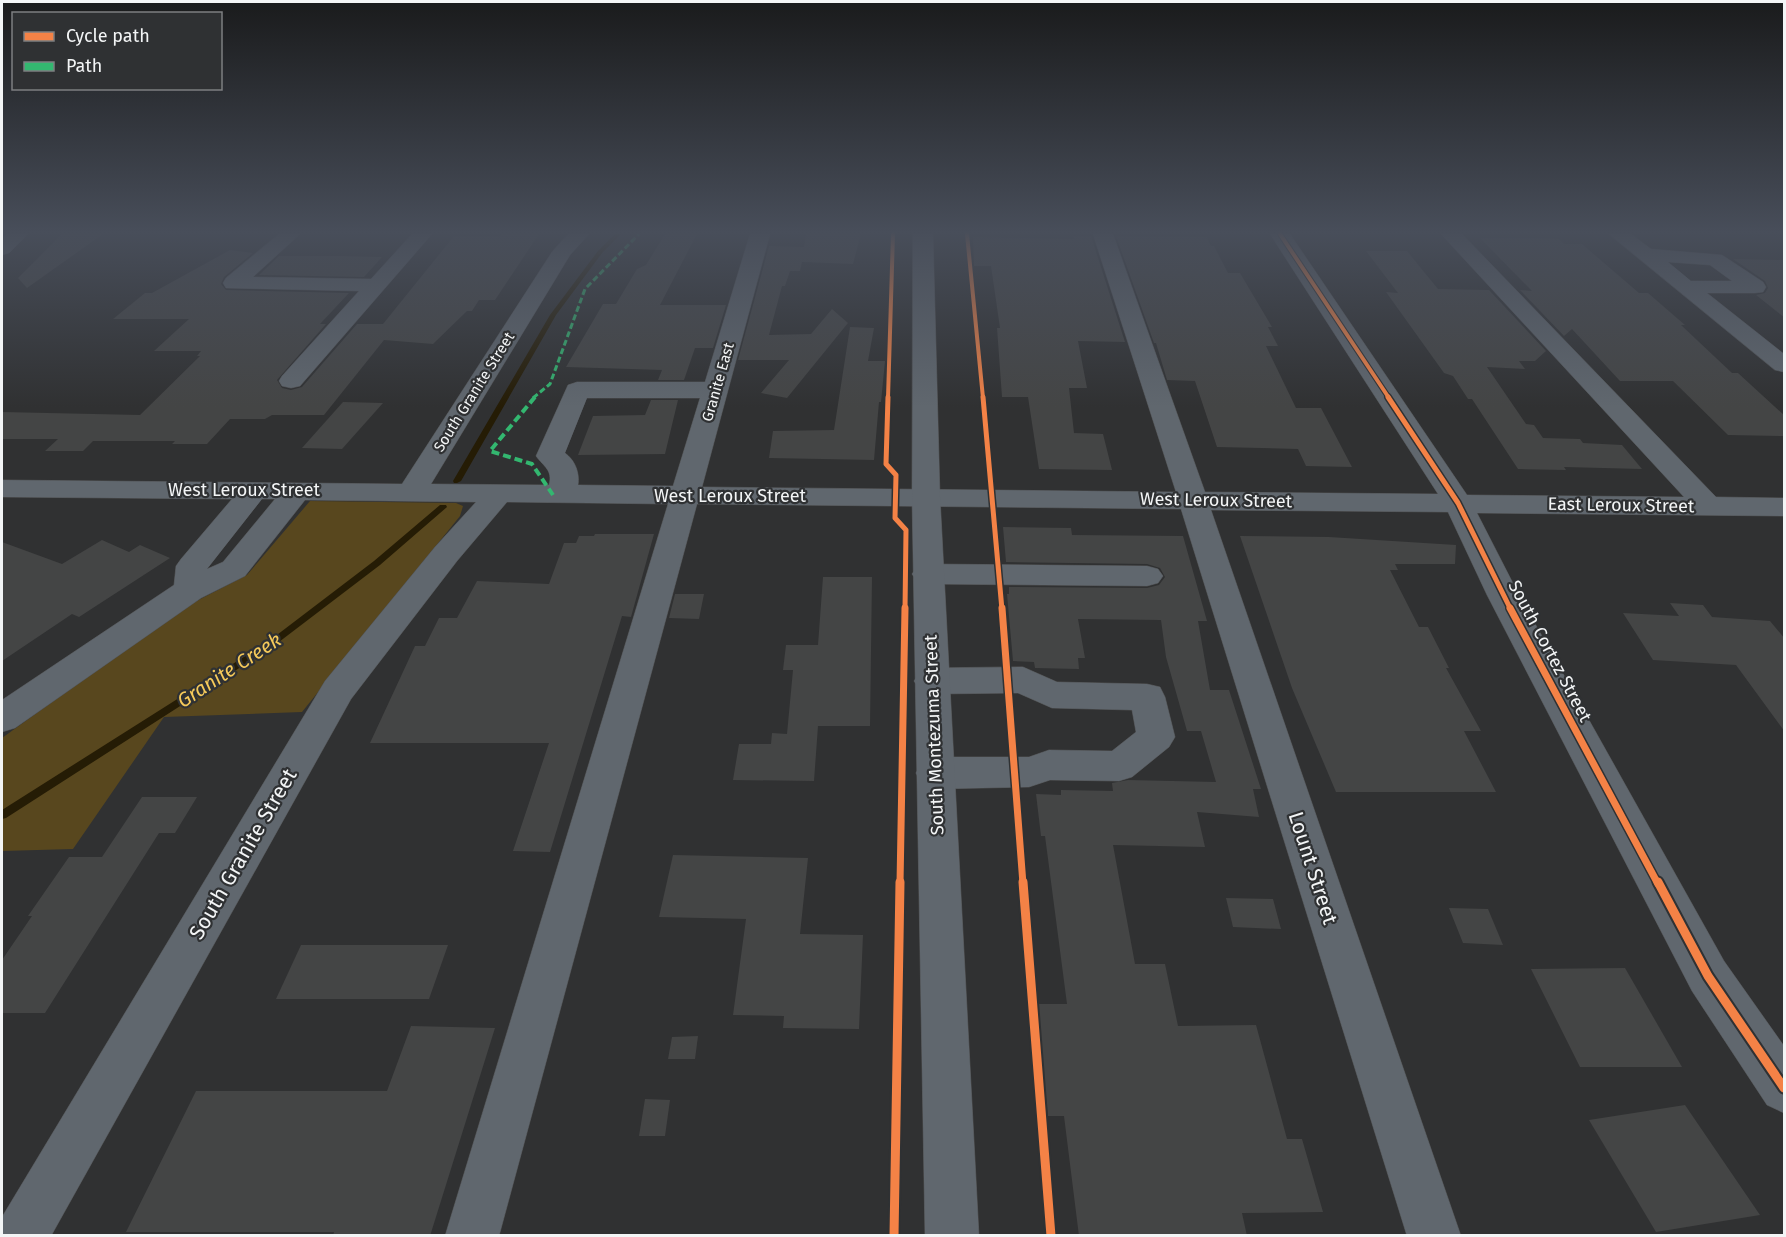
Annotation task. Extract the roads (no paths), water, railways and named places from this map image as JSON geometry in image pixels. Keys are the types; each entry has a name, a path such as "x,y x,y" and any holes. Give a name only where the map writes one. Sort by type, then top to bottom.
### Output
{"street":[{"path":"291,381 369,292"},
{"name":"South Granite Street","path":"412,491 537,292"},
{"name":"Granite East","path":"472,1236 744,292"},
{"name":"South Montezuma Street","path":"924,292 928,573 952,1236"},
{"name":"Lount Street","path":"1123,292 1434,1236"},
{"name":"South Cortez Street","path":"1318,292 1458,503 1503,595 1708,976 1785,1088"},
{"path":"1505,292 1708,507"},
{"path":"1692,292 1785,365"},
{"path":"561,495 565,479 561,463 550,456 578,390 716,390"},
{"name":"West Leroux Street","path":"2,488 412,491 498,495 1458,503"},
{"path":"189,590 192,566 255,490"},
{"path":"2,718 189,590 234,569 298,490"},
{"name":"South Granite Street","path":"21,1236 338,690 446,554 498,495"},
{"name":"East Leroux Street","path":"1458,503 1785,507"},
{"path":"928,573 1147,576"},
{"path":"932,681 1023,680 1052,695 1147,697 1156,737 1119,766 1049,765 1029,772 935,773"}],"waterway":[{"name":"Granite Creek","path":"457,481 553,315 570,292"},
{"name":"Granite Creek","path":"2,815 272,643 377,563 443,507"}]}
